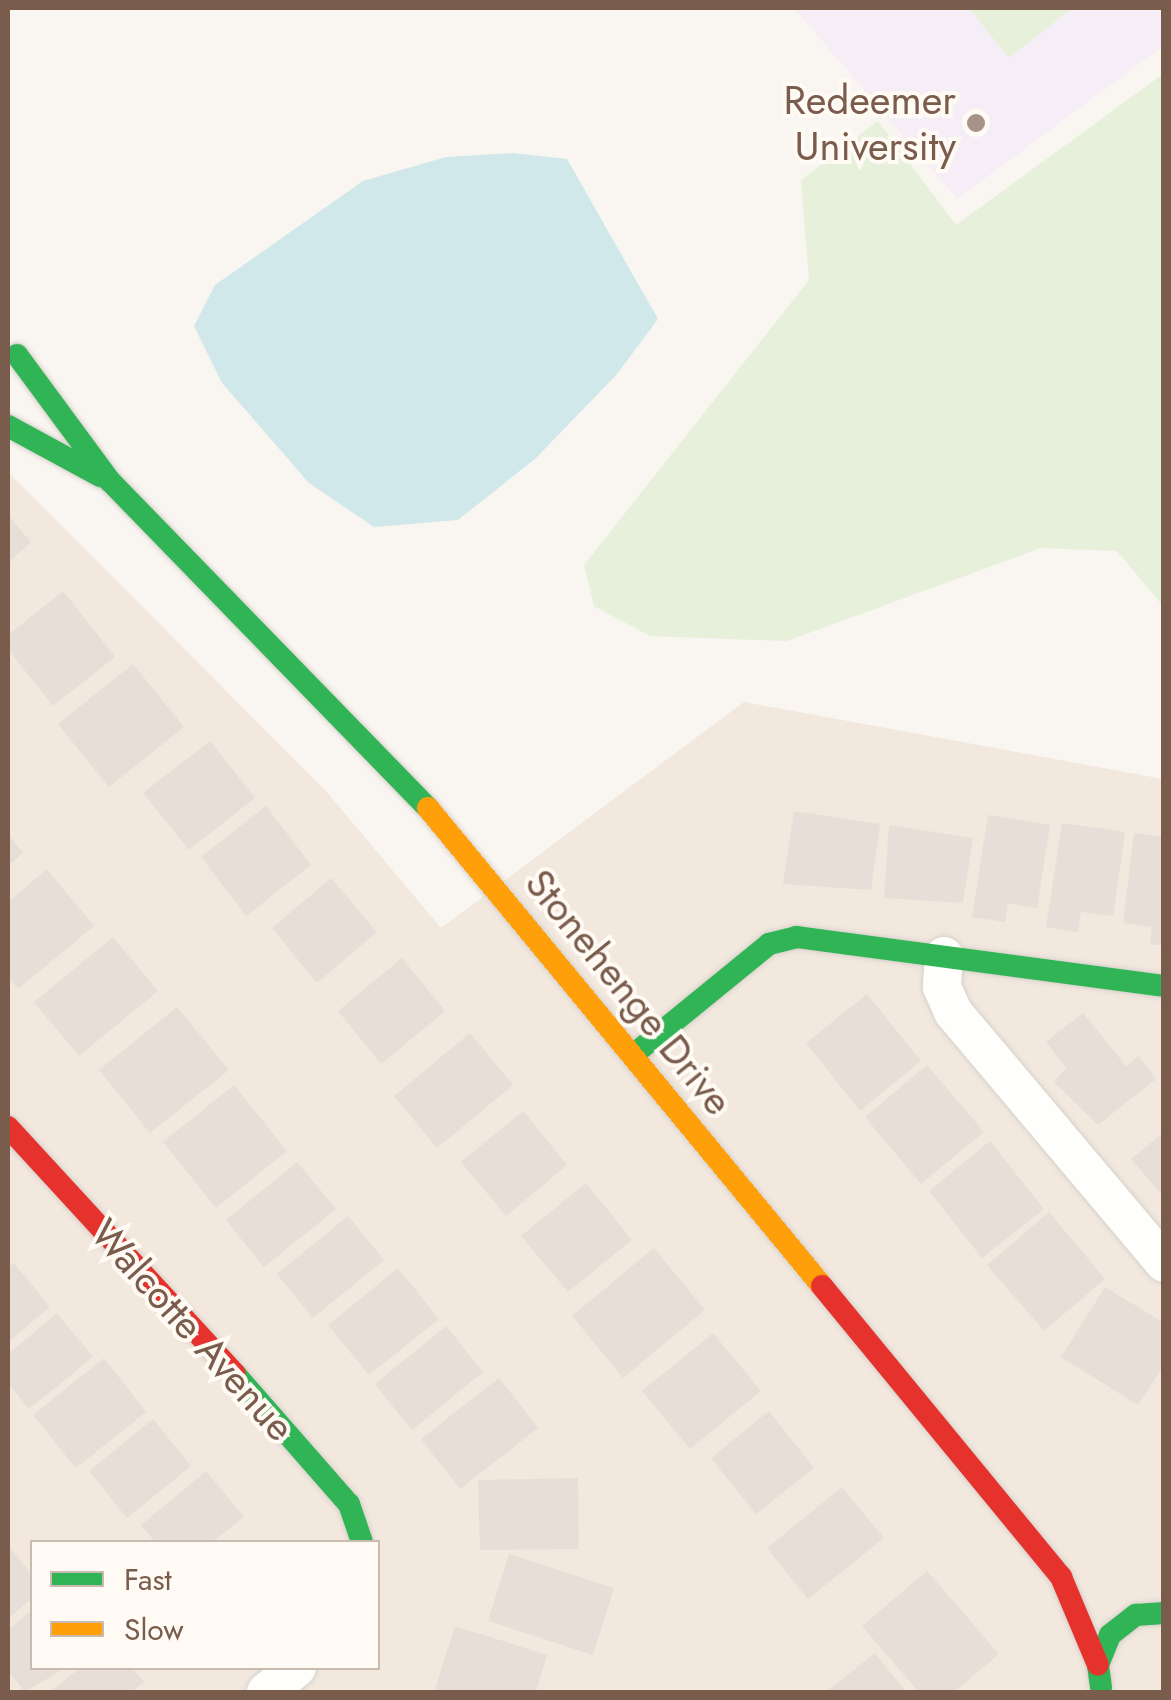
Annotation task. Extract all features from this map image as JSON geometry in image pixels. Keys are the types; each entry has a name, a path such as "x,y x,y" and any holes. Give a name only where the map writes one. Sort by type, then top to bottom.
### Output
{"street":[{"name":"Stonehenge Drive","path":"8,326 18,356 110,481 412,790 1061,1577 1099,1684"},
{"path":"8,392 18,356"},
{"name":"Stonehenge Drive","path":"8,426 110,481"},
{"path":"633,1055 769,944 815,937 1164,986"},
{"path":"944,956 942,987 953,1012 1164,1263"},
{"name":"Walcotte Avenue","path":"8,1127 349,1504 361,1540"},
{"path":"1061,1577 1089,1584"},
{"path":"1112,1598 1158,1612"},
{"path":"1099,1684 1110,1634 1158,1612"},
{"path":"266,1692 294,1670"}],"shaded area":[{"name":"Redeemer University","path":"794,8 1163,8 1163,46 957,199"},
{"path":"8,472 326,791 441,928 744,702 1163,779 1163,1692 8,1692"}],"green space":[{"path":"969,8 1072,8 1009,58"},
{"path":"1163,74 1163,606 1117,551 1041,548 787,641 650,636 594,606 584,565 809,280 801,180 878,121 956,225"}],"water":[{"path":"513,153 567,159 658,319 617,374 536,458 458,520 374,527 309,483 222,383 194,326 215,285 363,181 446,157"}],"building":[{"path":"8,515 31,542 8,563"},
{"path":"63,591 115,657 53,706 8,649 8,635"},
{"path":"133,664 184,727 109,787 58,724"},
{"path":"210,741 255,798 189,850 143,793"},
{"path":"266,806 311,865 246,916 201,857"},
{"path":"794,811 880,824 871,890 783,884"},
{"path":"988,815 1050,825 1037,908 1008,903 1005,922 972,917"},
{"path":"1062,823 1125,832 1113,916 1081,912 1078,932 1046,927"},
{"path":"889,825 973,838 963,903 884,898"},
{"path":"1134,833 1164,837 1164,946 1150,944 1152,927 1123,923"},
{"path":"8,834 23,853 8,866"},
{"path":"47,869 94,926 18,989 8,976 8,902"},
{"path":"331,878 377,932 317,983 272,928"},
{"path":"113,937 158,991 79,1056 34,1002"},
{"path":"402,958 445,1011 381,1064 338,1011"},
{"path":"867,994 921,1061 860,1111 806,1043"},
{"path":"177,1007 229,1070 150,1133 99,1070"},
{"path":"1083,1013 1126,1066 1139,1056 1156,1079 1098,1125 1054,1082 1066,1068 1046,1042"},
{"path":"470,1033 513,1085 437,1148 394,1096"},
{"path":"927,1065 984,1132 921,1184 865,1117"},
{"path":"234,1085 287,1151 216,1208 163,1142"},
{"path":"523,1111 567,1165 506,1216 461,1162"},
{"path":"1164,1132 1164,1197 1131,1159"},
{"path":"990,1141 1044,1209 982,1258 929,1191"},
{"path":"297,1162 336,1209 264,1267 226,1220"},
{"path":"586,1183 632,1240 568,1292 521,1236"},
{"path":"1049,1212 1105,1279 1044,1331 987,1265"},
{"path":"348,1216 384,1260 313,1318 277,1274"},
{"path":"654,1248 705,1310 623,1378 572,1316"},
{"path":"14,1263 50,1307 8,1342 8,1268"},
{"path":"398,1268 439,1319 369,1375 328,1325"},
{"path":"1105,1287 1164,1323 1164,1365 1138,1405 1061,1357"},
{"path":"57,1313 93,1357 29,1409 8,1383 8,1354"},
{"path":"446,1326 483,1372 412,1430 375,1384"},
{"path":"713,1333 761,1391 690,1449 642,1391"},
{"path":"104,1358 146,1412 76,1468 33,1415"},
{"path":"499,1378 538,1428 460,1489 421,1439"},
{"path":"769,1411 814,1468 756,1514 711,1458"},
{"path":"153,1419 191,1466 127,1518 89,1471"},
{"path":"206,1471 244,1517 215,1540 153,1540 141,1525"},
{"path":"578,1478 579,1549 480,1550 478,1480"},
{"path":"842,1487 884,1538 808,1599 767,1548"},
{"path":"8,1545 30,1572 30,1600 8,1619"},
{"path":"509,1554 614,1588 593,1655 488,1621"},
{"path":"927,1571 999,1654 954,1692 919,1692 862,1626"},
{"path":"30,1612 30,1670 62,1670 25,1692 8,1671 8,1630"},
{"path":"455,1626 547,1655 536,1692 434,1692"},
{"path":"875,1653 906,1692 826,1692"},
{"path":"77,1670 134,1670 144,1682 131,1692 49,1692"}],"traffic: fast":[{"path":"17,355 110,481 428,808"},
{"path":"8,426 100,476"},
{"path":"633,1055 769,944 797,937 1164,986"},
{"path":"235,1374 349,1504 361,1540"},
{"path":"1101,1687 1098,1665 1110,1635 1136,1615 1164,1613"}],"traffic: slow":[{"path":"428,808 822,1286"}],"traffic: jam":[{"path":"8,1127 235,1374"},
{"path":"822,1286 1061,1577 1098,1665"}],"place":[{"name":"Redeemer University","path":"976,123"}]}
